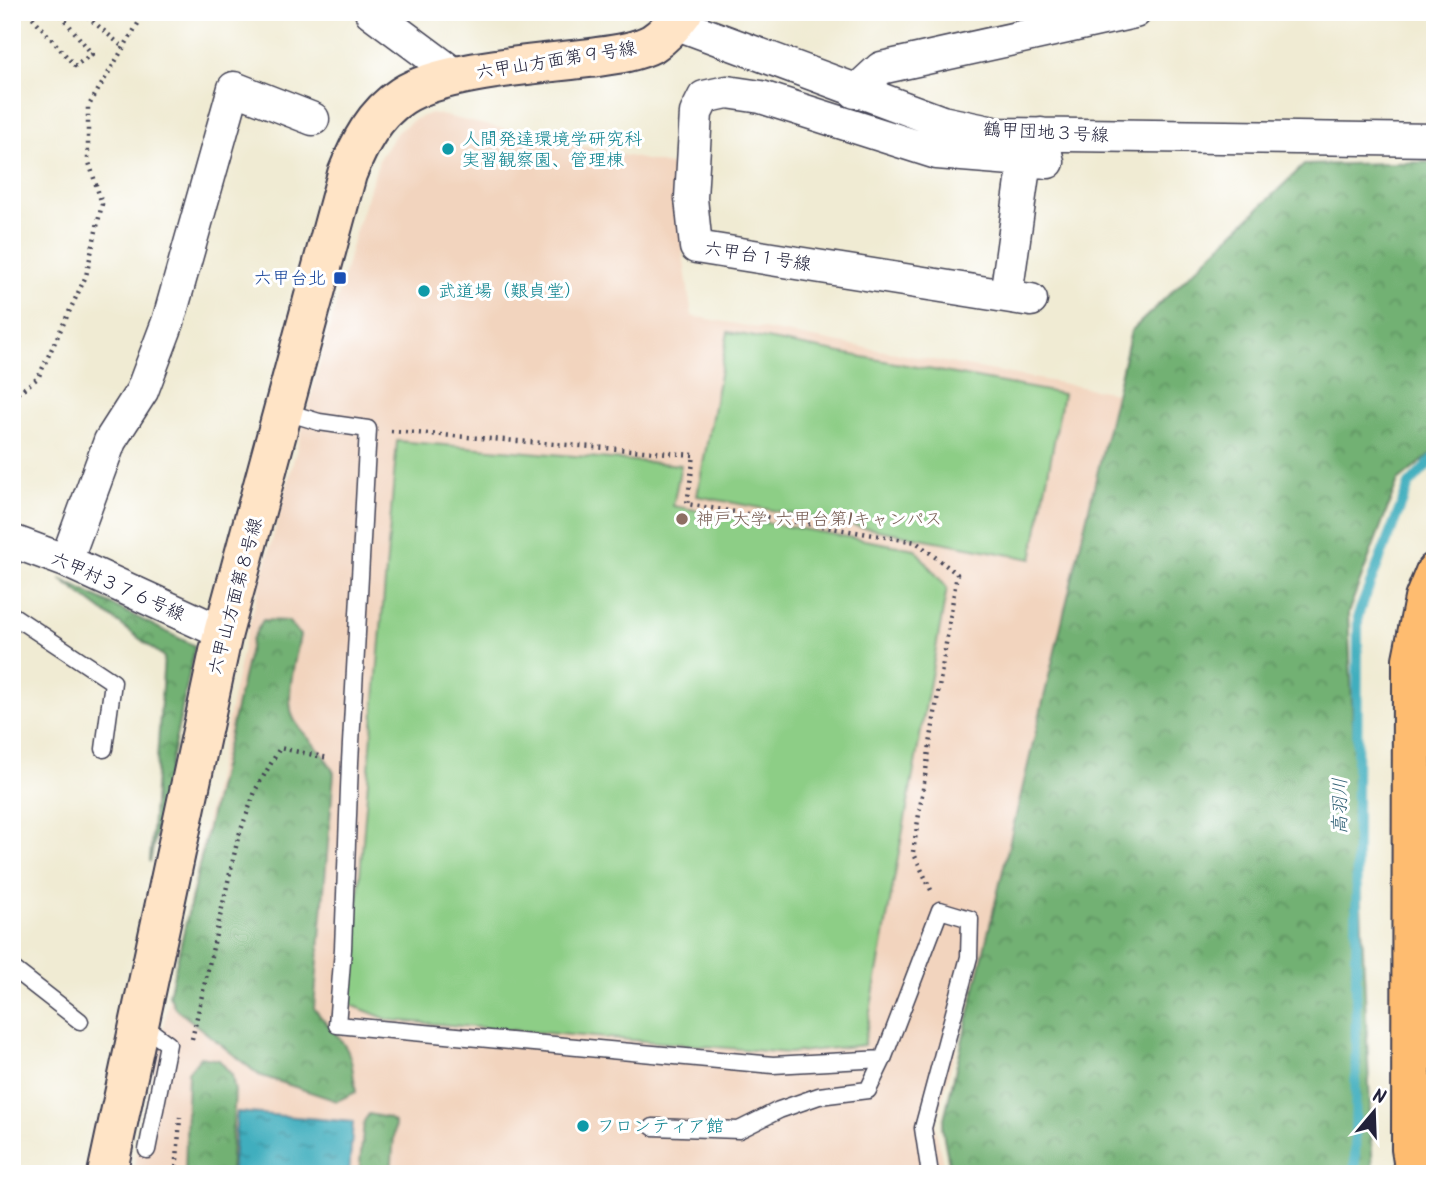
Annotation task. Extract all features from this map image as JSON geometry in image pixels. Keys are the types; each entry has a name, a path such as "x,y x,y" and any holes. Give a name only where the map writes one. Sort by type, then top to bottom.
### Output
{"main road":[{"path":"1415,1174 1411,1149 1412,659 1424,598 1435,572"}],"street":[{"path":"371,12 457,76"},
{"path":"855,92 881,68 1135,12"},
{"name":"六甲山方面第９号線","path":"457,76 626,52 654,42 679,18"},
{"name":"鶴甲団地３号線","path":"679,18 855,92 942,122 999,134 1033,147 1435,140"},
{"name":"六甲山方面第８号線","path":"107,1174 223,633 347,174 360,142 381,113 402,96 457,76"},
{"path":"66,561 110,441 142,391 168,321 234,88 313,119"},
{"name":"六甲台１号線","path":"727,92 761,97 937,153 1033,147 1018,298 696,247 691,198 696,113 704,97 727,92"},
{"name":"六甲村３７６号線","path":"12,541 66,561 223,633"}],"lane":[{"path":"283,411 319,422 368,429 350,762 344,949 337,1025 773,1065 883,1059"},
{"path":"12,615 113,682 104,749"},
{"path":"653,1127 739,1130 779,1110 819,1096 868,1090 883,1059 940,910 970,919 969,957 923,1128 930,1174"},
{"path":"12,968 80,1021"},
{"path":"139,1023 168,1044 147,1150"}],"path":[{"path":"27,12 75,66 92,54 61,15 64,12"},
{"path":"82,12 124,48"},
{"path":"12,397 38,378 86,276 102,204 88,159 88,107 145,12"},
{"path":"368,429 694,455 687,503 916,542 957,574 913,852 940,910"},
{"path":"190,1049 238,838 256,789 280,748 350,762"},
{"path":"176,1174 181,1103"}],"shaded area":[{"name":"神戸大学 六甲台第1キャンパス","path":"431,113 683,168 683,255 692,316 1115,393 995,911 935,1125 945,1174 132,1174 244,644 356,230 380,157 397,132 415,119"}],"green space":[{"path":"1435,162 1435,451 1398,481 1348,613 1373,1174 951,1174 942,1127 1131,331 1304,165"},
{"path":"728,332 1063,394 1032,559 697,496"},
{"path":"397,441 681,465 673,506 915,549 947,588 864,1045 789,1053 389,1020 349,1004"},
{"path":"60,579 195,646 150,862 164,657"},
{"path":"263,620 288,621 300,635 290,691 292,713 295,721 334,773 314,1008 343,1043 351,1060 356,1092 337,1101 259,1075 175,1008 169,995 252,639"},
{"path":"200,1057 219,1060 232,1075 235,1092 230,1174 185,1174 188,1072"},
{"path":"369,1114 388,1118 395,1123 391,1174 359,1174 364,1121"}],"water":[{"path":"237,1112 353,1122 349,1174 232,1174"}],"waterway":[{"name":"高羽川","path":"1355,1174 1358,615 1409,485 1435,457"}],"place":[{"name":"人間発達環境学研究科 実習観察園、管理棟","path":"448,149"},
{"name":"六甲台北","path":"340,278"},
{"name":"武道場（艱貞堂）","path":"424,291"},
{"name":"神戸大学 六甲台第1キャンパス","path":"682,519"},
{"name":"フロンティア館","path":"583,1126"}]}
